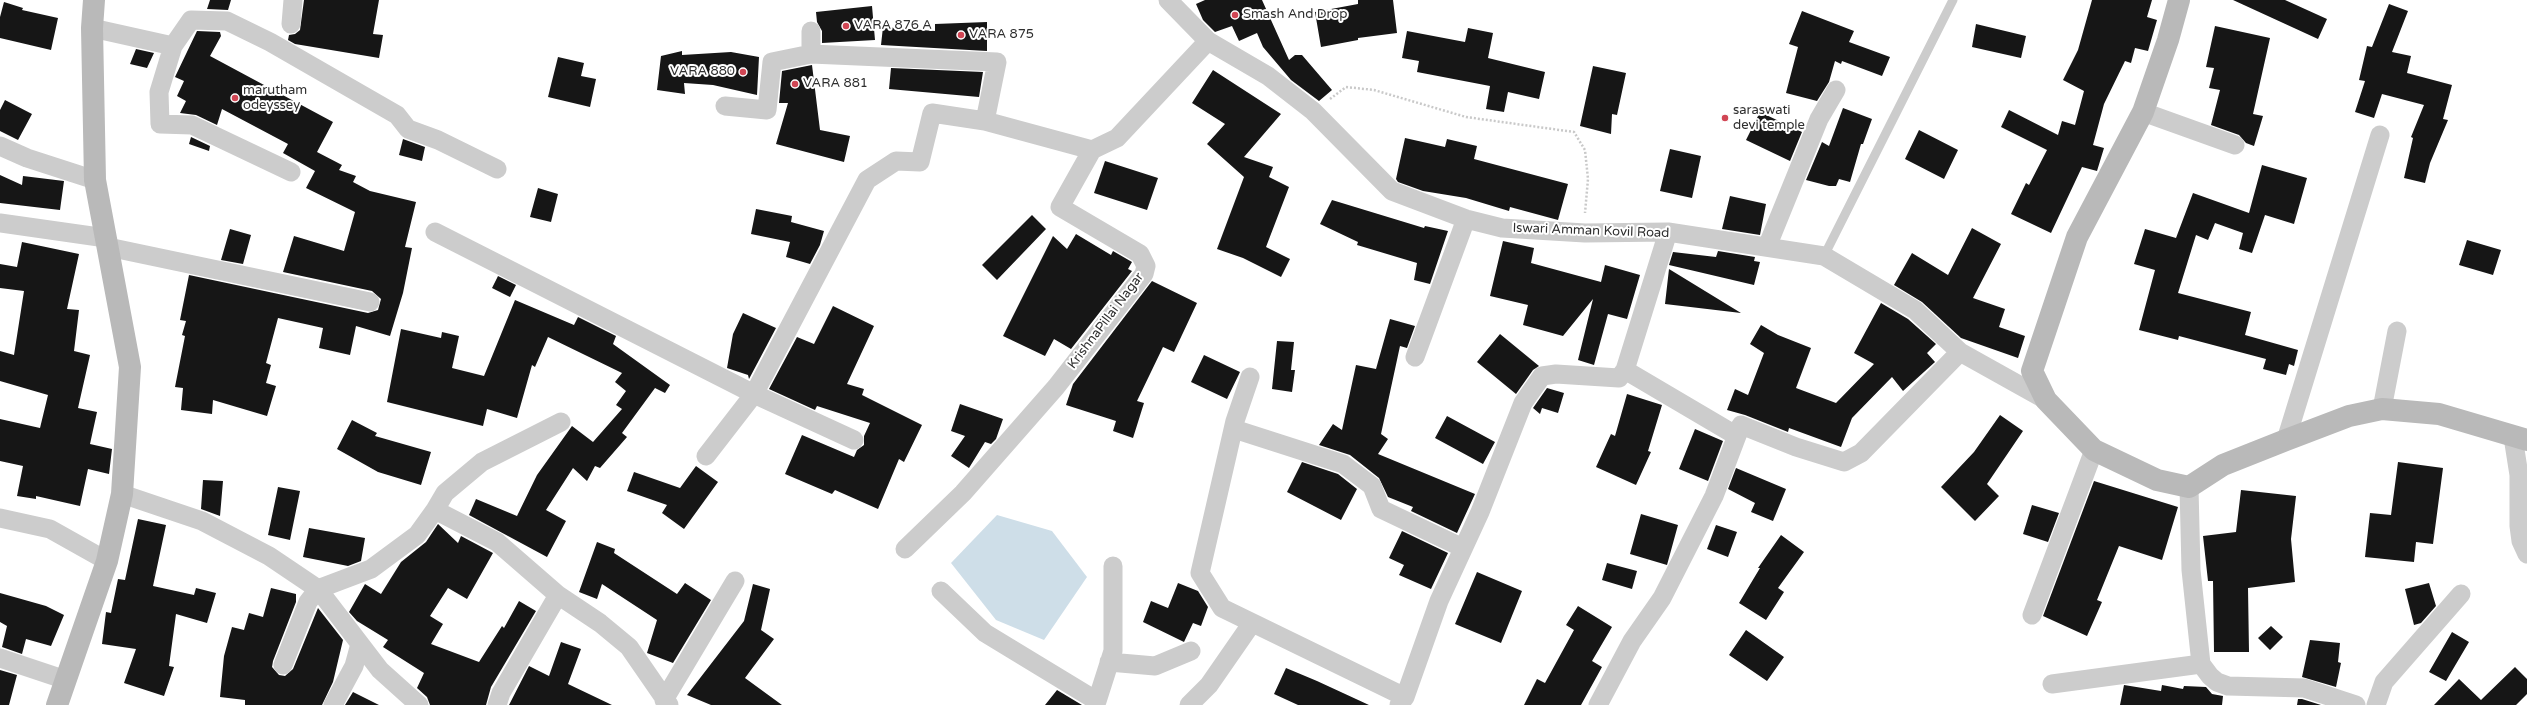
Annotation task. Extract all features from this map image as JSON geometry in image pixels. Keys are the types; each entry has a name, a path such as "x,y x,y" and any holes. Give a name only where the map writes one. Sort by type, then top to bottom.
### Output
{"street":[{"path":"58,705 107,561 122,494 130,367 95,180 92,28 94,0"},
{"path":"291,24 293,0"},
{"name":"Iswari Amman Kovil Road","path":"1168,0 1208,41 1268,76 1313,111 1392,191 1466,219 1502,228 1585,233 1668,232 1824,256 1915,310 1960,352 2046,400"},
{"path":"2179,0 2168,40 2143,112 2077,237 2032,371 2046,400 2094,450 2157,480 2189,487 2223,465 2349,416 2382,409 2438,414 2520,439 2519,526 2521,542 2527,554"},
{"path":"291,172 192,125 160,124 158,92 173,46 191,20 227,21 270,42 397,115 408,129 438,140 497,169"},
{"path":"92,28 173,46"},
{"path":"811,31 811,54"},
{"path":"706,456 754,394 867,180 896,161 920,162 932,113 985,121 1092,150 1117,138 1208,41"},
{"path":"725,106 767,110 772,62 811,54 997,62 985,121"},
{"path":"1767,247 1819,119 1836,90"},
{"path":"2143,112 2235,145"},
{"path":"2286,440 2380,136"},
{"path":"0,146 27,158 95,180"},
{"name":"KrishnaPillai Nagar","path":"905,549 963,493 1056,387 1144,274 1146,266 1140,254 1060,207 1092,150"},
{"path":"1414,357 1466,219"},
{"path":"0,224 107,242 370,302"},
{"path":"435,232 754,394 854,440"},
{"path":"1250,377 1234,429 1200,573 1222,608 1252,622 1402,701 1439,601 1480,512 1523,403 1533,385 1542,376 1556,374 1619,378 1625,370 1668,232"},
{"path":"2382,409 2397,331"},
{"path":"1598,705 1632,640 1662,598 1714,496 1741,425 1796,447 1844,462 1861,454 1960,352"},
{"path":"1625,370 1737,436"},
{"path":"283,665 308,602 318,589 371,569 417,535 445,493 482,462 561,422"},
{"path":"1234,429 1342,464 1372,486 1381,509 1464,548"},
{"path":"2032,615 2094,450"},
{"path":"2189,487 2191,570 2201,664 2217,682 2228,686 2304,688 2356,705"},
{"path":"122,494 202,521 269,556 318,589 380,670 419,705"},
{"path":"435,510 498,542 558,595 600,623 629,647 666,703 735,581"},
{"path":"0,518 50,529 107,561"},
{"path":"941,592 985,632 1098,704 1112,651 1113,566"},
{"path":"2376,705 2384,682 2461,594"},
{"path":"497,705 501,693 558,595"},
{"path":"1189,705 1209,685 1252,622"},
{"path":"333,705 354,666 360,644"},
{"path":"1109,662 1154,666 1191,651"},
{"path":"0,658 66,680"},
{"path":"2052,684 2201,664"}],"lane":[{"path":"1824,256 1953,0"}],"path":[{"path":"1313,111 1346,87 1374,90 1466,117 1574,132 1585,150 1588,179 1585,233"}],"shaded area":[{"path":"997,515 1052,531 1087,577 1044,640 996,620 951,563"}],"building":[{"path":"210,0 231,0 228,10 207,9"},
{"path":"304,0 379,0 373,34 383,35 379,58 295,44 288,40 289,35 295,34 300,30"},
{"name":"Smash And Drop","path":"1205,0 1262,0 1289,60 1295,55 1302,55 1332,90 1319,101 1291,80 1263,47 1257,33 1239,41 1232,26 1215,32 1203,20 1196,4"},
{"path":"1358,0 1393,0 1397,33 1358,38 1358,40 1321,47 1315,12 1358,4"},
{"path":"2092,0 2152,0 2147,17 2157,20 2148,51 2135,48 2131,63 2125,61 2104,104 2093,145 2104,148 2097,171 2082,167 2051,233 2011,214 2026,183 2029,185 2047,150 2001,127 2009,110 2058,135 2062,121 2075,125 2084,91 2063,80 2078,50"},
{"path":"2233,0 2285,0 2327,19 2318,39"},
{"path":"4,2 23,8 22,10 58,18 51,50 0,38 0,17"},
{"path":"2389,4 2408,11 2392,52 2411,56 2407,73 2452,85 2443,119 2448,120 2430,163 2425,183 2404,178 2413,138 2411,137 2424,105 2382,94 2374,118 2355,112 2365,81 2359,80 2367,46 2372,47"},
{"name":"VARA 876 A","path":"872,6 875,40 822,43 822,31 817,22 816,12"},
{"path":"1802,11 1854,31 1849,42 1890,57 1882,76 1842,61 1841,64 1835,61 1829,82 1817,101 1786,93 1798,47 1789,44"},
{"path":"987,22 987,51 881,45 883,27 935,31 935,24"},
{"path":"1976,24 2026,36 2021,58 1972,47"},
{"path":"2215,26 2270,38 2253,114 2263,116 2254,146 2246,143 2239,135 2211,125 2220,90 2209,88 2214,68 2206,67"},
{"path":"1468,28 1493,33 1488,58 1545,72 1539,99 1508,92 1504,112 1486,109 1490,86 1417,72 1419,61 1402,58 1407,31 1465,42"},
{"path":"197,31 220,32 221,36 210,56 333,122 317,152 342,165 339,170 356,176 353,182 370,191 416,202 405,247 412,248 403,293 390,336 356,326 350,355 319,348 323,328 278,318 266,363 271,365 266,383 276,386 267,416 213,400 212,414 181,410 183,388 175,387 185,336 182,335 186,321 180,320 189,275 368,313 378,310 381,299 372,291 283,272 294,236 344,251 355,212 306,188 315,171 283,153 288,144 222,109 217,125 196,115 180,113 186,101 177,96 184,81 175,77"},
{"path":"136,49 154,53 147,68 130,64"},
{"path":"682,51 682,55 731,52 759,57 757,95 713,85 684,83 685,94 657,90 661,56"},
{"path":"558,57 584,63 581,76 596,79 590,107 548,97"},
{"path":"812,65 820,130 850,136 844,162 776,144 788,103 779,103 782,71"},
{"path":"1593,66 1626,73 1617,115 1612,114 1611,134 1580,126"},
{"path":"891,68 983,72 979,97 889,89"},
{"path":"1213,70 1281,114 1244,157 1273,167 1269,177 1289,187 1266,247 1290,259 1281,277 1243,258 1217,249 1244,177 1207,144 1225,124 1192,103"},
{"path":"5,100 32,114 18,140 0,131 0,110"},
{"path":"1843,108 1872,119 1863,144 1861,144 1850,182 1839,179 1836,186 1829,186 1806,180 1822,142 1829,146"},
{"path":"1760,112 1802,132 1790,161 1746,140"},
{"path":"1919,130 1958,150 1944,179 1905,159"},
{"path":"191,137 210,146 209,151 189,144"},
{"path":"1405,138 1445,147 1447,139 1477,146 1474,159 1568,184 1558,220 1510,207 1509,211 1466,198 1423,191 1398,182 1396,179"},
{"path":"403,139 425,147 422,161 399,155"},
{"path":"1670,149 1701,156 1692,198 1660,191"},
{"path":"1105,161 1158,178 1147,210 1094,193"},
{"path":"2262,165 2307,178 2294,224 2265,215 2252,253 2239,249 2243,233 2215,223 2208,240 2196,235 2178,293 2251,312 2245,335 2298,350 2294,366 2289,364 2286,375 2263,369 2266,359 2179,336 2178,340 2139,330 2155,270 2134,264 2145,229 2176,238 2193,193 2249,213"},
{"path":"0,175 22,185 23,176 64,181 60,210 0,203"},
{"path":"538,188 558,194 551,222 530,217"},
{"path":"1730,196 1766,204 1760,235 1722,229"},
{"path":"1332,200 1424,228 1425,226 1448,231 1430,284 1414,280 1417,263 1357,245 1358,242 1320,224"},
{"path":"756,209 792,216 791,222 824,231 820,245 810,264 786,257 790,242 751,234"},
{"path":"1032,215 1046,229 997,280 982,265"},
{"path":"1972,228 2001,244 1973,298 2005,309 1999,327 2025,336 2018,358 1961,338 1922,302 1894,285 1912,253 1948,275"},
{"path":"230,229 251,235 243,264 221,260"},
{"path":"1076,234 1111,255 1113,251 1132,262 1128,269 1132,271 1071,349 1054,339 1045,356 1003,336 1053,236 1067,249"},
{"path":"2467,240 2501,250 2493,275 2459,265"},
{"path":"1503,241 1534,248 1531,263 1601,282 1605,265 1640,275 1627,319 1608,314 1594,365 1578,360 1593,299 1563,336 1523,325 1528,305 1490,296"},
{"path":"22,242 79,254 67,309 79,310 74,351 90,355 78,408 97,412 90,444 112,449 109,474 88,469 80,506 36,496 36,499 17,496 23,466 0,461 0,419 40,428 48,395 0,381 0,351 14,355 24,291 0,288 0,264 17,267"},
{"path":"1718,251 1755,257 1754,261 1760,262 1754,285 1669,265 1673,252 1716,257"},
{"path":"1669,269 1741,313 1665,304"},
{"path":"498,276 516,285 510,297 492,288"},
{"path":"1152,281 1197,303 1174,352 1163,347 1137,401 1144,403 1133,438 1113,431 1116,421 1066,405 1073,384"},
{"path":"515,300 574,325 578,317 616,336 613,344 670,385 665,393 655,388 622,433 627,437 600,468 595,466 587,481 573,468 546,510 566,521 547,557 469,515 476,499 517,516 537,475 572,426 593,442 622,409 616,405 626,391 615,382 622,373 548,337 535,367 532,365 517,418 487,409 483,426 387,402 401,329 441,338 442,332 459,336 452,368 484,376"},
{"path":"1881,303 1908,319 1936,344 1927,353 1935,362 1903,391 1892,377 1852,418 1841,447 1789,428 1788,432 1745,415 1727,410 1735,389 1748,395 1764,353 1750,344 1761,325 1778,335 1811,348 1796,388 1836,403 1874,364 1854,353"},
{"path":"833,306 874,326 847,384 864,389 862,395 922,425 904,462 899,459 878,509 835,490 832,494 785,474 802,435 854,457 857,450 864,445 864,436 870,423 817,406 815,410 769,389 797,337 814,344"},
{"path":"743,313 776,328 749,379 748,375 727,368 733,334"},
{"path":"1390,319 1415,326 1407,348 1400,346 1381,434 1388,439 1378,454 1475,494 1457,533 1411,511 1413,507 1388,497 1379,478 1350,455 1319,445 1333,424 1342,430 1356,365 1376,369"},
{"path":"1500,334 1539,366 1533,370 1516,394 1477,362"},
{"path":"1277,341 1294,342 1291,370 1295,370 1292,392 1272,389"},
{"path":"1204,355 1240,372 1227,399 1191,382"},
{"path":"1547,388 1564,393 1558,413 1542,408 1540,414 1533,408"},
{"path":"1627,394 1662,405 1648,451 1651,452 1636,485 1596,467 1611,434 1615,436"},
{"path":"960,404 1003,419 996,439 991,444 985,442 969,468 951,456 965,436 951,431"},
{"path":"2000,415 2023,431 1987,484 1999,496 1975,521 1941,487 1974,452"},
{"path":"1447,416 1495,442 1483,464 1435,438"},
{"path":"352,420 377,433 375,436 431,452 421,485 378,472 337,449"},
{"path":"1695,429 1723,441 1708,481 1679,469"},
{"path":"1302,462 1338,474 1357,489 1341,520 1287,492"},
{"path":"2398,462 2443,468 2433,544 2416,542 2414,562 2365,557 2370,513 2391,515"},
{"path":"696,466 718,482 684,529 662,513 667,505 627,491 634,472 680,488"},
{"path":"1736,468 1786,489 1773,521 1751,512 1755,503 1728,489"},
{"path":"203,480 223,481 220,516 201,509"},
{"path":"2094,481 2178,507 2162,560 2119,546 2097,600 2102,602 2087,636 2043,616"},
{"path":"278,487 300,491 290,540 268,535"},
{"path":"2241,490 2296,496 2291,539 2295,582 2248,588 2249,652 2214,652 2213,581 2208,581 2203,536 2236,532"},
{"path":"2032,505 2059,513 2048,542 2023,534"},
{"path":"1641,514 1678,525 1667,565 1630,554"},
{"path":"138,519 166,525 153,586 194,595 196,588 216,593 207,623 176,614 169,666 174,667 164,696 124,683 136,649 102,644 106,612 111,613 118,579 125,580"},
{"path":"438,524 458,543 461,536 493,553 467,599 448,588 430,616 443,624 431,644 479,662 502,626 504,628 519,601 536,611 491,687 486,705 430,705 427,697 417,688 424,673 383,647 388,640 357,621 349,612 365,584 381,594 401,562 426,542"},
{"path":"1716,525 1737,532 1728,557 1707,549"},
{"path":"309,528 365,538 361,561 348,566 303,557"},
{"path":"1402,531 1448,553 1431,589 1399,575 1404,565 1389,558"},
{"path":"1781,535 1804,552 1778,588 1784,592 1766,620 1739,603 1760,568 1758,568"},
{"path":"597,542 615,549 614,553 677,594 685,583 711,600 673,663 647,653 657,620 602,584 597,599 579,592"},
{"path":"1607,563 1637,571 1632,589 1602,580"},
{"path":"1477,572 1522,591 1501,643 1455,624"},
{"path":"1178,583 1198,591 1208,607 1201,626 1193,623 1184,642 1143,622 1151,601 1168,608"},
{"path":"2429,583 2436,606 2421,623 2414,625 2405,589"},
{"path":"753,584 770,589 761,630 774,639 745,678 782,705 711,705 687,695 744,621"},
{"path":"271,588 296,594 296,602 273,661 272,667 279,675 285,676 293,669 318,608 343,640 333,682 322,705 245,705 245,700 220,697 224,656 232,627 244,630 249,613 263,617"},
{"path":"0,593 46,606 64,615 51,646 26,639 22,654 2,647 7,626 0,622"},
{"path":"1578,606 1612,627 1592,661 1602,667 1581,705 1524,705 1537,679 1545,683 1574,630 1566,625"},
{"path":"2271,626 2283,637 2270,650 2258,638"},
{"path":"1746,630 1784,657 1767,681 1729,655"},
{"path":"2452,632 2469,642 2446,681 2429,672"},
{"path":"2310,640 2340,643 2338,662 2341,663 2336,687 2302,677"},
{"path":"561,642 581,649 568,684 612,705 509,705 529,666 549,676"},
{"path":"2515,667 2527,679 2527,694 2516,705 2434,705 2459,679 2481,700"},
{"path":"1286,668 1369,705 1298,705 1274,694"},
{"path":"0,670 17,675 9,705 0,705"},
{"path":"2124,685 2161,691 2162,685 2183,689 2184,686 2206,687 2212,694 2223,696 2222,705 2120,705"},
{"path":"1057,690 1082,705 1045,705"},
{"path":"353,692 379,705 345,705"},
{"path":"2298,699 2302,699 2321,705 2297,705"}],"place":[{"name":"Smash And Drop","path":"1235,15"},
{"name":"VARA 876 A","path":"846,26"},
{"name":"VARA 875","path":"961,35"},
{"name":"VARA 880","path":"743,72"},
{"name":"VARA 881","path":"795,84"},
{"name":"marutham odeyssey","path":"235,98"},
{"name":"saraswati devi temple","path":"1725,118"}]}
